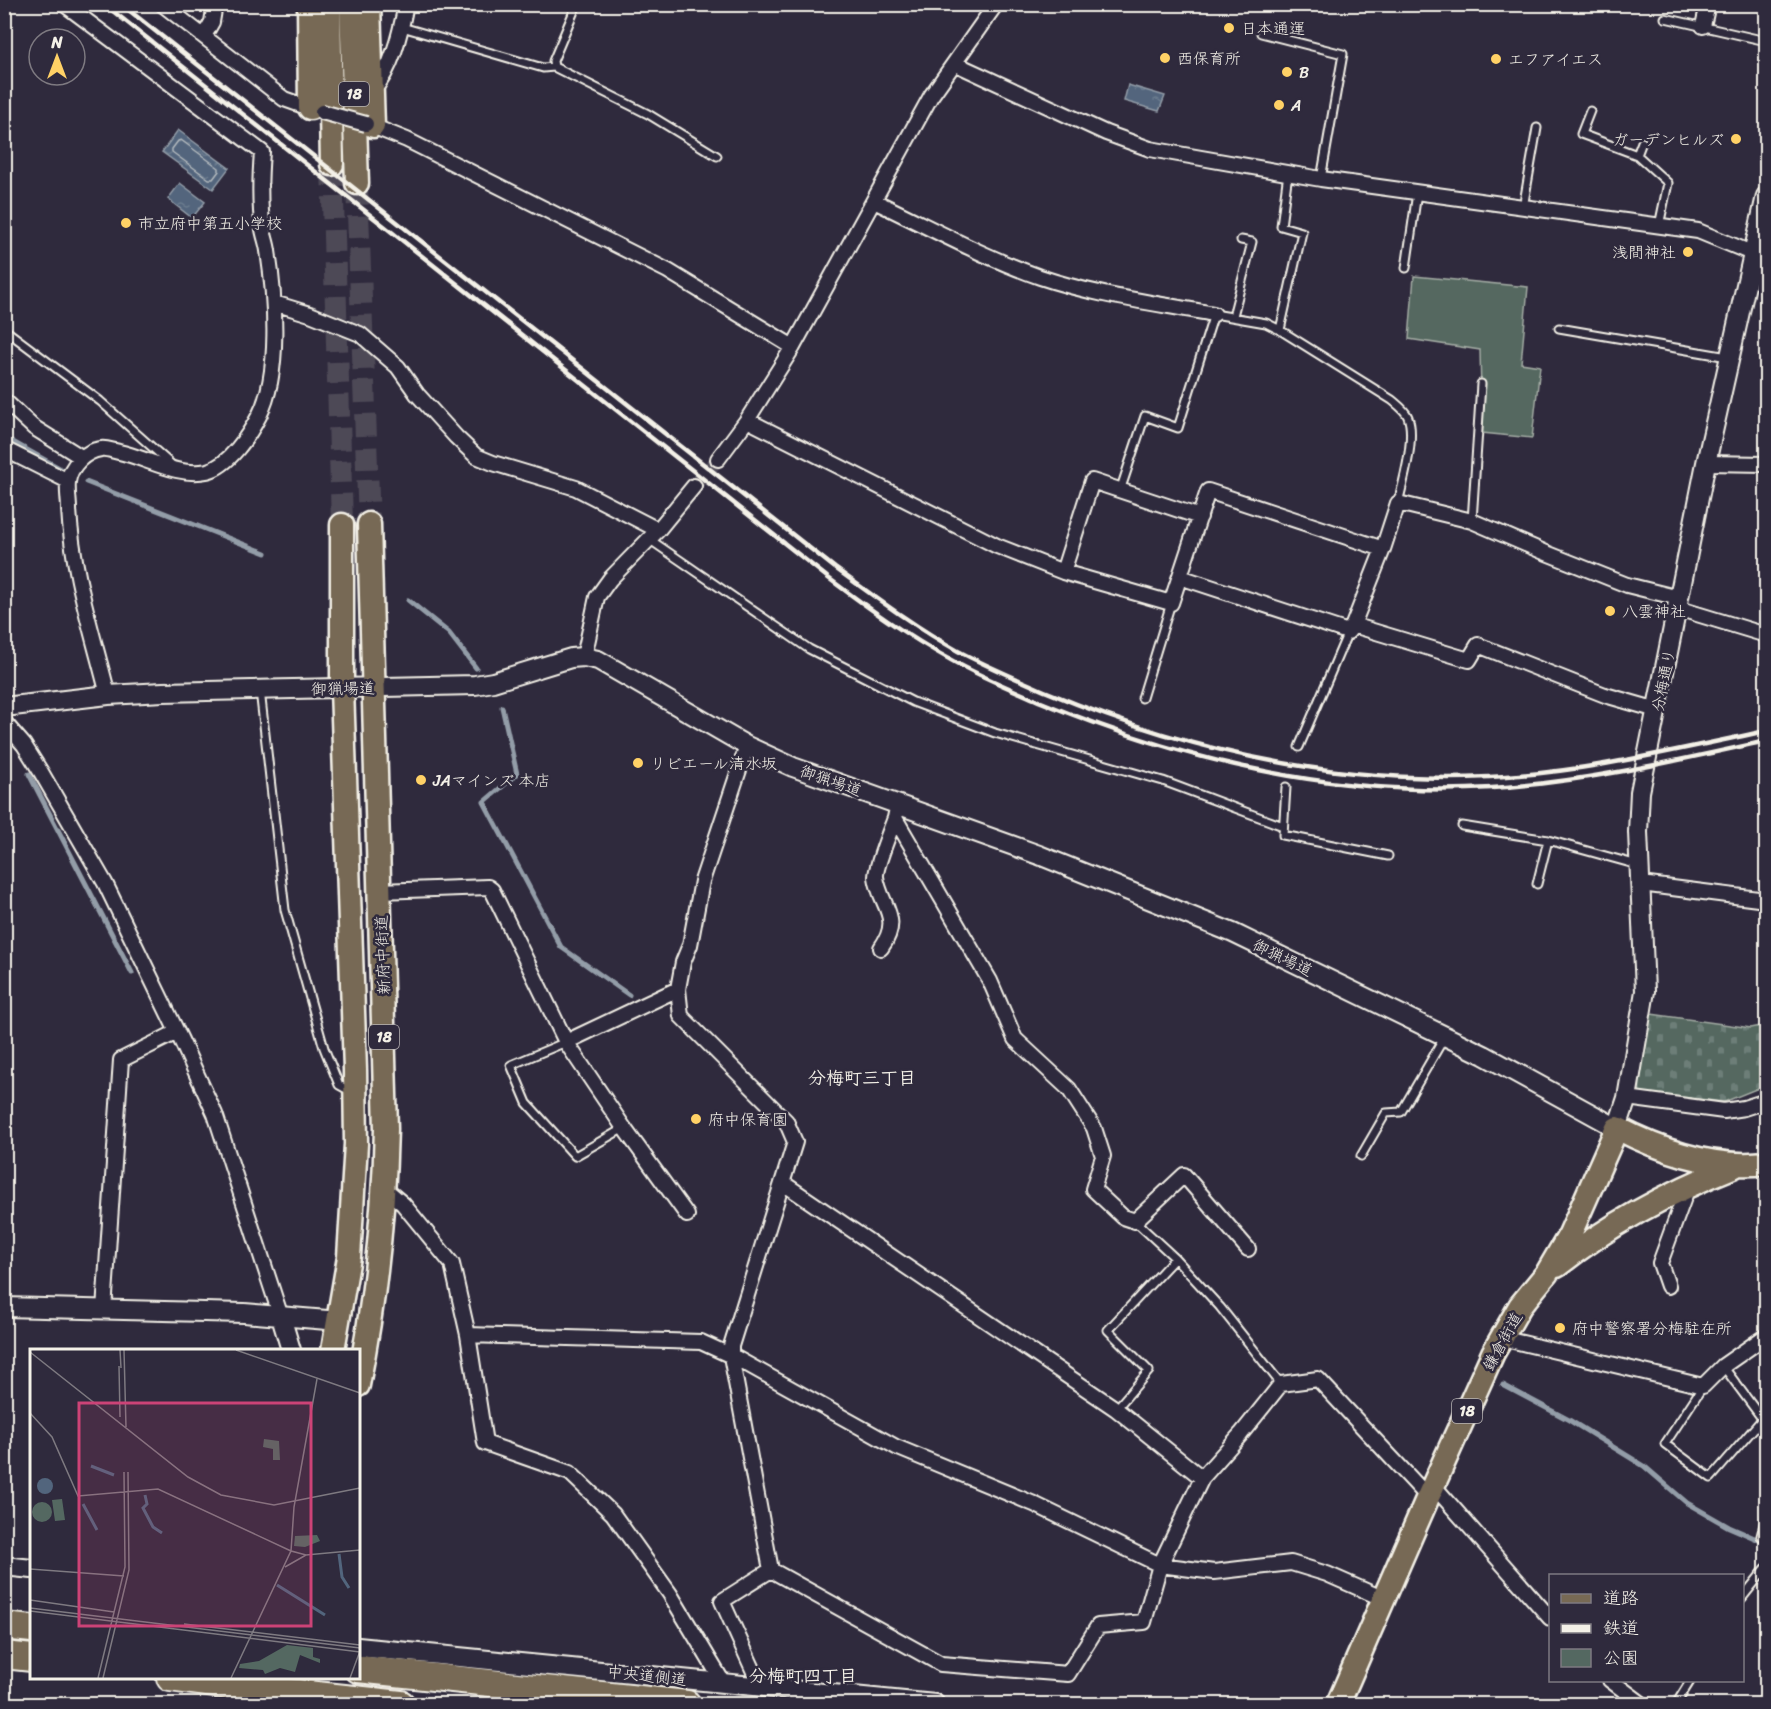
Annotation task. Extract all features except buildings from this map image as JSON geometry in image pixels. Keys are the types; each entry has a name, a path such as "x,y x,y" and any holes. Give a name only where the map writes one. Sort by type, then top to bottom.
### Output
{"highway":[{"path":"4,1626 30,1629"},
{"path":"4,1655 30,1658"},
{"path":"360,1669 687,1704"},
{"path":"187,1679 401,1704"}],"main road":[{"path":"309,4 316,110"},
{"name":"18","path":"329,4 332,164"},
{"name":"18","path":"351,4 357,183"},
{"path":"369,4 372,92 369,125"},
{"name":"新府中街道","path":"360,1373 376,1278 384,1188 385,1107 369,524"},
{"name":"新府中街道","path":"333,1349 352,1220 356,1093 342,688 342,525"},
{"name":"18","path":"1617,1128 1664,1150 1736,1166"},
{"name":"鎌倉街道","path":"1338,1704 1430,1491 1501,1338 1520,1306 1547,1273 1570,1234 1617,1128"},
{"name":"18","path":"1547,1273 1609,1228 1689,1185 1736,1166 1767,1163"},
{"path":"246,1704 252,1679"},
{"path":"279,1704 285,1679"}],"street":[{"path":"64,4 262,152 260,177 263,230 274,303 272,374 260,414 242,444 220,465 207,471 178,470 102,448 81,457 73,468 68,481 70,532 74,560 108,695"},
{"path":"162,4 284,99 369,125 407,140 668,272 793,346"},
{"path":"204,36 212,22 215,4"},
{"path":"372,92 383,78 402,27 406,4"},
{"path":"718,459 747,420 793,346 931,96 956,64 996,4"},
{"path":"1702,26 1708,4"},
{"path":"956,64 1106,133 1150,149 1320,179 1698,231 1754,254"},
{"name":"分梅通り","path":"1617,1128 1627,1098 1645,991 1638,808 1706,463 1729,357 1754,254 1764,223 1767,196"},
{"path":"874,201 1011,266 1042,277 1094,292 1214,314"},
{"path":"274,303 310,314 360,334 398,367 417,394 476,456 576,488 654,535"},
{"path":"4,400 33,427 81,457"},
{"path":"747,420 987,541 1063,572 1171,603 1209,491 1383,549"},
{"path":"4,448 68,481"},
{"path":"1706,463 1767,464"},
{"path":"1063,572 1092,481 1200,517"},
{"path":"584,657 597,597 610,579 654,535 694,486"},
{"path":"1350,628 1383,549 1398,503 1472,521 1627,585 1767,635"},
{"path":"1180,577 1350,628 1469,660 1478,645 1605,695 1658,710"},
{"name":"御猟場道","path":"4,707 108,695 164,692 475,685 493,682 571,658 584,657 598,660 747,746 793,767 897,811 1039,855 1233,933 1445,1035 1617,1128"},
{"path":"4,722 24,745 41,772 105,883 215,1114 291,1349"},
{"path":"747,746 702,881 690,945 683,962 678,990 681,1016 786,1121 795,1142 731,1346 771,1570"},
{"path":"881,948 888,938 891,920 876,875 897,811"},
{"path":"897,811 990,981 1015,1038 1070,1089 1094,1128 1103,1156 1093,1189 1123,1217 1135,1221 1184,1175 1248,1249"},
{"path":"1641,884 1767,900"},
{"path":"380,891 488,887 492,890 566,1042 687,1215"},
{"path":"566,1042 678,990"},
{"path":"104,1310 121,1060 177,1032"},
{"path":"1627,1098 1724,1111 1767,1101"},
{"path":"783,1183 1116,1409 1202,1478"},
{"path":"1668,1286 1660,1263 1689,1185"},
{"path":"384,1188 403,1204 452,1264 468,1335 485,1443 570,1473 613,1514 670,1593 724,1684"},
{"path":"4,1307 244,1313 339,1321"},
{"path":"468,1335 701,1342 731,1356 896,1447 1034,1504 1160,1565 1214,1572 1291,1563 1327,1574 1384,1599"},
{"path":"1501,1338 1703,1386 1723,1366 1767,1336"},
{"path":"771,1570 941,1664 1068,1674 1098,1626 1144,1622 1160,1565 1202,1478 1281,1384 1318,1379 1430,1491 1549,1616"},
{"path":"4,1566 30,1569"},
{"path":"761,1686 722,1601 771,1570"},
{"name":"中央道側道","path":"360,1647 935,1704"},
{"path":"1613,1682 1642,1704"}],"lane":[{"path":"554,67 553,61 577,4"},
{"path":"1665,18 1767,41"},
{"path":"402,27 543,68 554,67 648,114 717,156"},
{"path":"1261,33 1343,54 1320,179"},
{"path":"1590,111 1581,134 1637,156 1668,183 1659,226"},
{"path":"1523,208 1537,128"},
{"path":"1637,156 1642,142"},
{"path":"1281,330 1302,232 1281,226 1288,173"},
{"path":"1406,268 1417,193"},
{"path":"1233,316 1252,242 1241,240"},
{"path":"1120,490 1145,416 1178,428 1214,314 1266,323 1281,330 1392,400 1408,415 1409,447 1398,503"},
{"path":"1559,328 1729,357"},
{"path":"4,329 100,401 178,470"},
{"path":"1472,521 1481,384"},
{"path":"654,535 809,649 913,702 995,733 1163,781 1283,826"},
{"path":"1142,698 1171,603"},
{"path":"1299,747 1350,628"},
{"path":"260,690 285,910 324,1048 339,1085 356,1093"},
{"path":"1286,787 1282,835 1388,856"},
{"path":"1462,826 1548,840 1639,865"},
{"path":"1537,884 1548,840"},
{"path":"1361,1156 1386,1113 1401,1112 1445,1035"},
{"path":"566,1042 511,1065 526,1103 574,1156 624,1128"},
{"path":"1135,1221 1175,1258 1220,1307 1281,1384"},
{"path":"1116,1409 1149,1371 1108,1330 1175,1258"},
{"path":"1703,1386 1665,1444 1711,1478 1765,1421 1723,1366"},
{"path":"1767,1516 1761,1536 1767,1539"},
{"path":"1744,1597 1767,1568"},
{"path":"1676,1704 1690,1682"}],"green space":[{"path":"1414,276 1528,287 1521,363 1540,366 1532,438 1482,433 1480,350 1409,339"},
{"path":"1651,1014 1751,1028 1766,1025 1766,1085 1724,1102 1639,1092 1637,1077"}],"water":[{"path":"1128,85 1165,96 1159,111 1124,101"},
{"path":"178,130 229,168 213,189 162,152"},
{"path":"180,183 205,202 192,218 168,199"}],"waterway":[{"path":"11,441 61,469"},
{"path":"86,482 266,553"},
{"path":"408,600 449,633 476,668"},
{"path":"502,707 517,774 484,802 561,947 629,995"},
{"path":"29,774 132,973"},
{"path":"1503,1385 1569,1420 1644,1466 1687,1503 1729,1527 1766,1543"}],"tunnel":[{"path":"332,164 342,525"},
{"path":"357,183 369,524"},
{"path":"694,486 718,459"}],"railway":[{"path":"104,4 827,577 919,641 984,677 1095,723 1205,758 1319,780 1377,787 1492,788 1561,781 1630,770 1766,741"},
{"path":"121,4 835,568 942,642 1013,677 1100,713 1208,747 1319,769 1376,775 1432,778 1524,775 1629,760 1766,731"}],"place":[{"name":"日本通運","path":"1229,28"},
{"name":"西保育所","path":"1165,58"},
{"name":"エフアイエス","path":"1496,59"},
{"name":"B","path":"1287,72"},
{"name":"A","path":"1279,105"},
{"name":"ガーデンヒルズ","path":"1736,139"},
{"name":"市立府中第五小学校","path":"126,223"},
{"name":"浅間神社","path":"1688,252"},
{"name":"八雲神社","path":"1610,611"},
{"name":"リビエール清水坂","path":"638,763"},
{"name":"JAマインズ 本店","path":"421,780"},
{"name":"府中保育園","path":"696,1119"},
{"name":"府中警察署分梅駐在所","path":"1560,1328"}],"district":[{"name":"分梅町三丁目","path":"862,1078"},
{"name":"分梅町四丁目","path":"803,1676"}]}
